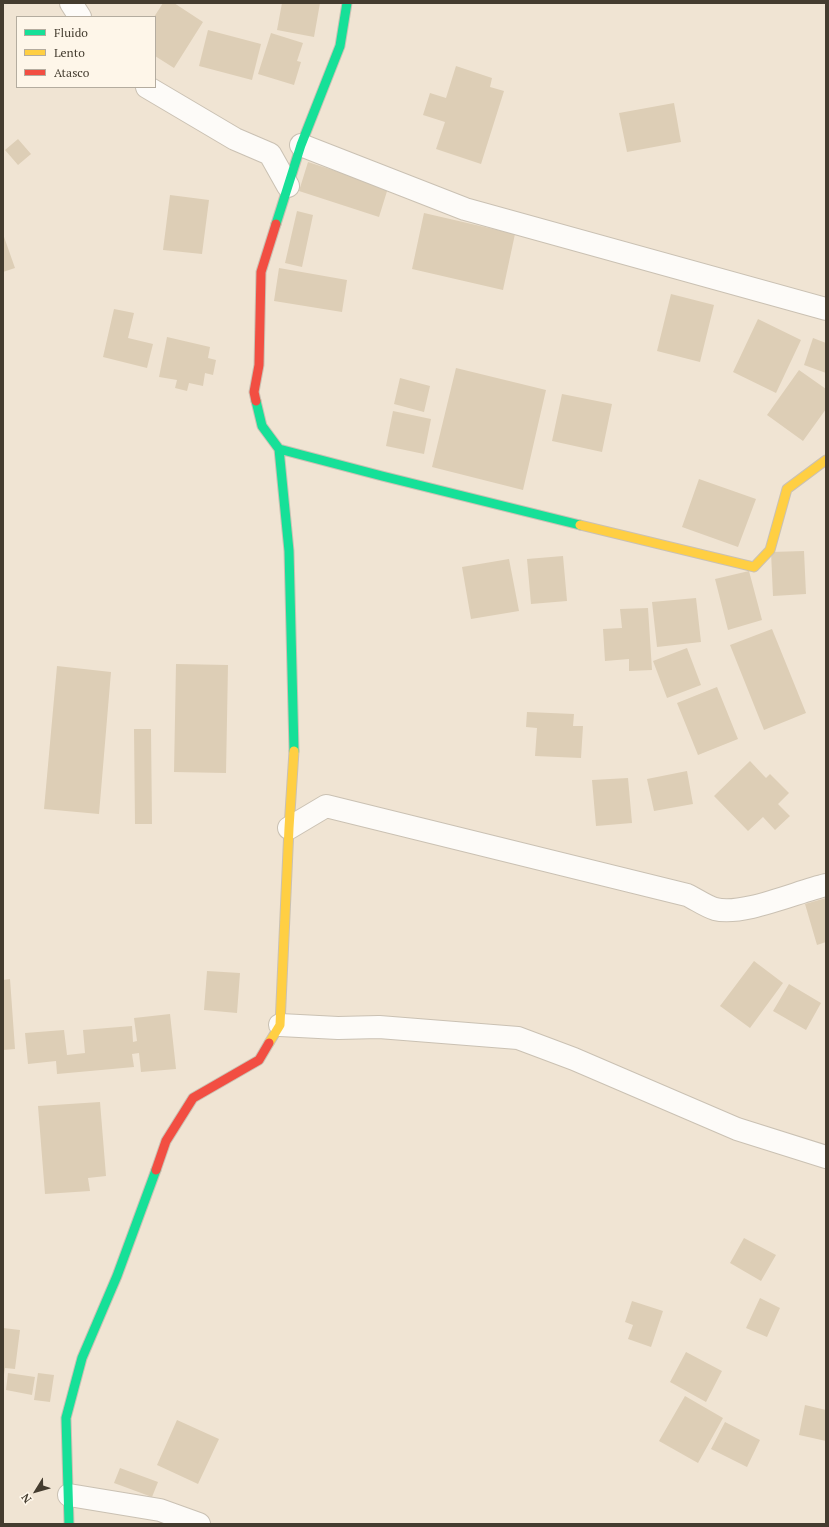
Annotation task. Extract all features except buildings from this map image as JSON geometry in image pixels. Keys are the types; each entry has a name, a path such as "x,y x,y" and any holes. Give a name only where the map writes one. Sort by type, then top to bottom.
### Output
{"street":[{"path":"71,3 79,16"},
{"path":"69,1524 66,1418 82,1358 117,1276 166,1141 193,1098 259,1060 280,1025 289,828 295,744 289,551 279,449 262,426 254,392 259,365 261,272 301,145 340,46 347,3"},
{"path":"149,88 235,139 270,154 288,186"},
{"path":"301,145 465,209 636,255 826,309"},
{"path":"279,449 382,476 754,567 770,550 787,490 826,460"},
{"path":"289,828 326,806 687,895 714,908 728,910 757,905 826,886"},
{"path":"280,1025 338,1028 379,1027 518,1038 574,1059 737,1128 826,1157"},
{"path":"69,1495 160,1510 199,1524"}],"traffic: fast":[{"path":"276,224 301,145 340,46 347,3"},
{"path":"256,401 262,426 279,449 289,551 294,751"},
{"path":"279,449 580,525"},
{"path":"69,1524 66,1418 82,1358 117,1276 156,1170"}],"traffic: slow":[{"path":"580,525 754,567 770,550 787,489 826,460"},
{"path":"269,1043 280,1025 294,751"}],"traffic: jam":[{"path":"256,401 254,392 259,365 261,272 276,224"},
{"path":"156,1170 166,1141 193,1098 259,1060 269,1043"}]}
